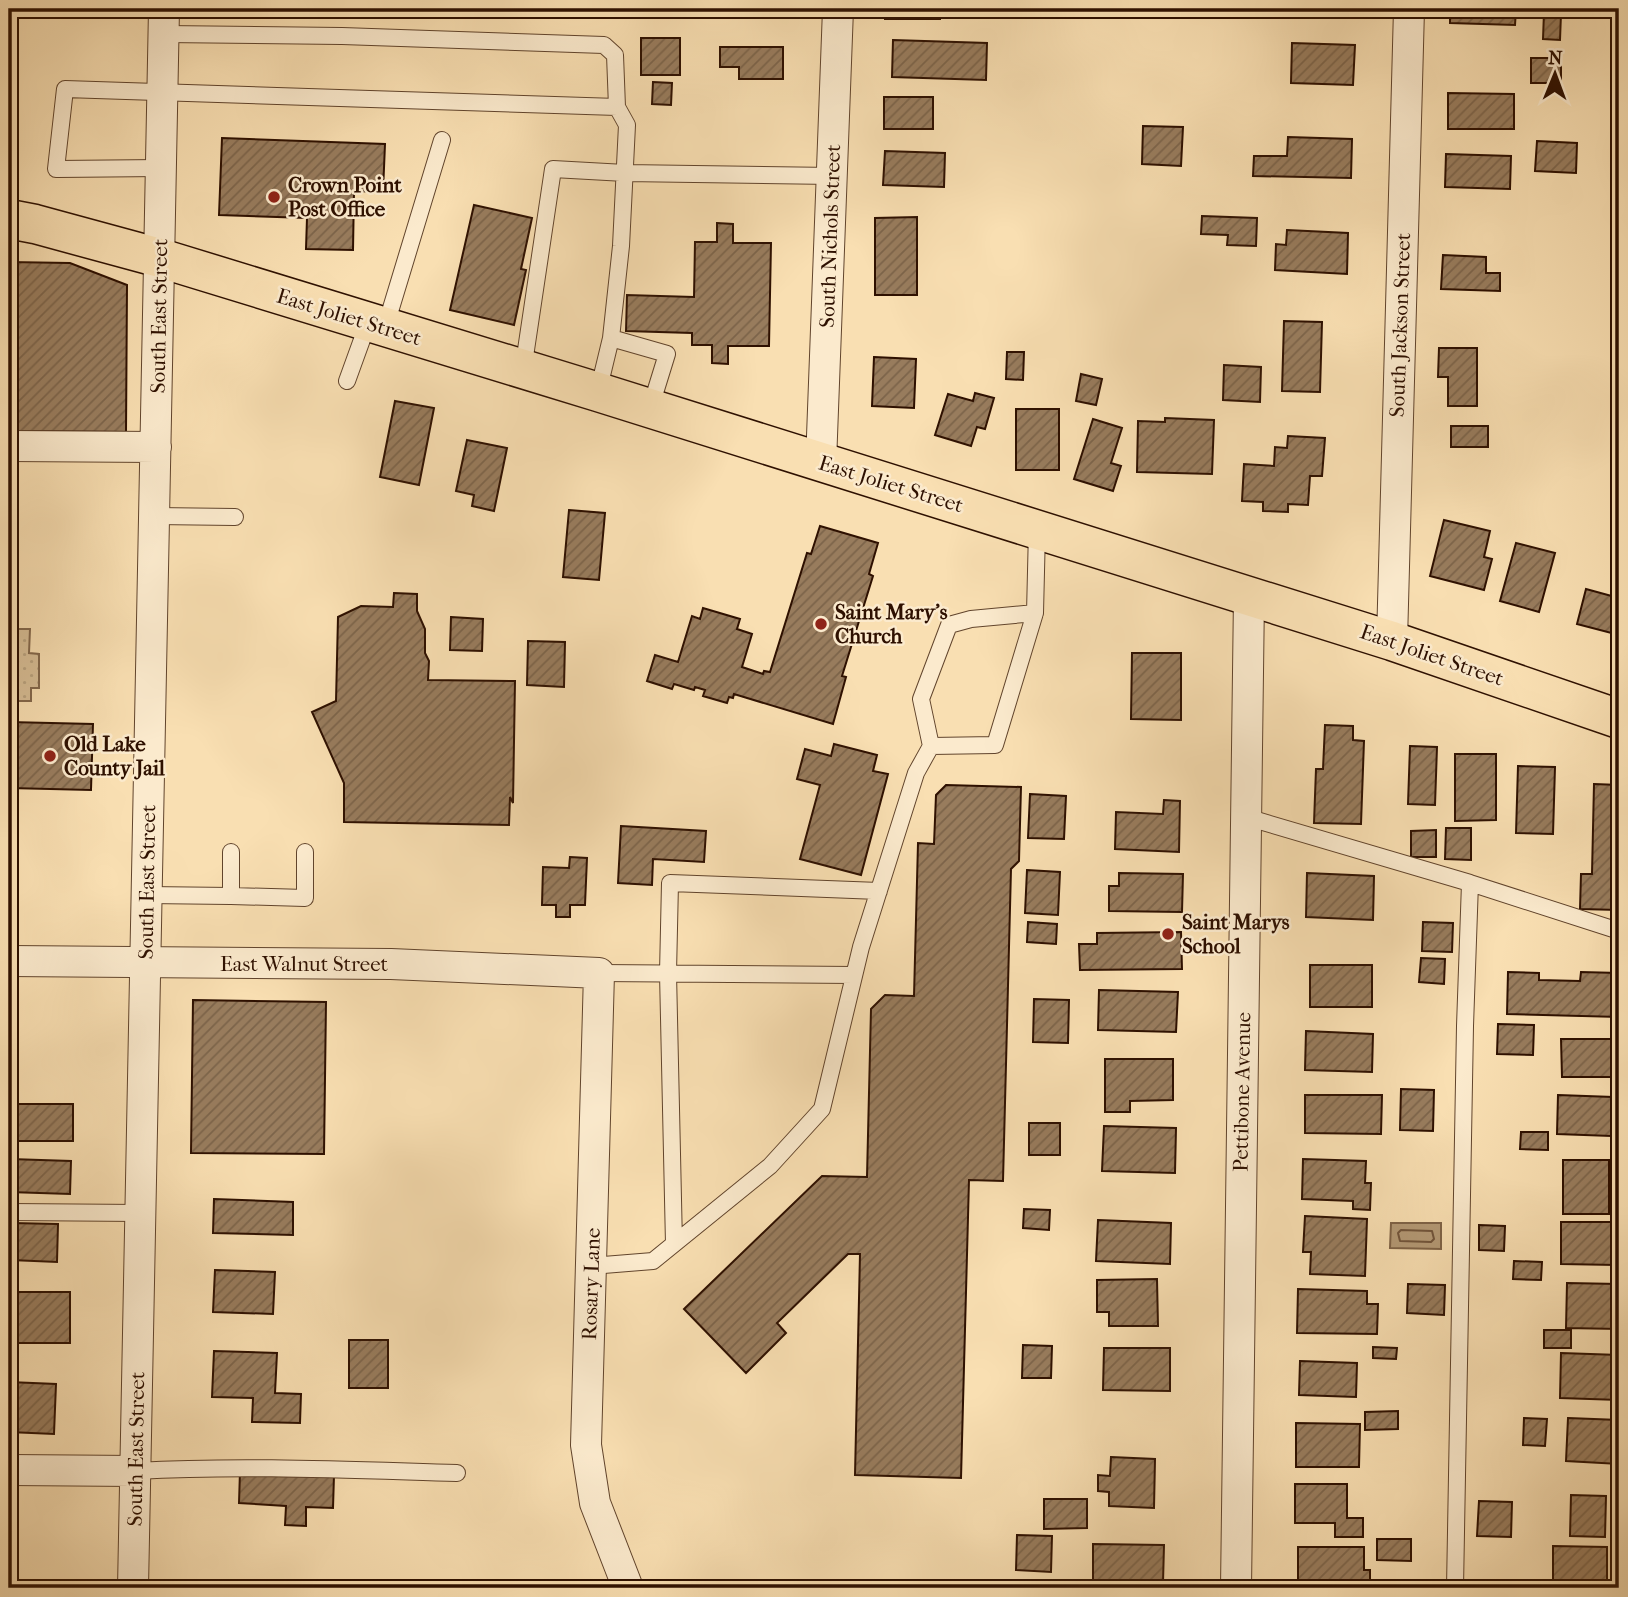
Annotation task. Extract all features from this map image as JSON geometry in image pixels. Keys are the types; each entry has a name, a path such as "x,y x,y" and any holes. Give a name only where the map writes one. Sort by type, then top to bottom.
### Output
{"main road":[{"name":"East Joliet Street","path":"9,219 160,258 650,409 1392,641 1619,719"}],"street":[{"name":"South Nichols Street","path":"821,463 838,9"},
{"name":"South Jackson Street","path":"1392,641 1409,9"},
{"name":"South East Street","path":"133,1588 164,21"},
{"path":"9,446 156,447"},
{"name":"Pettibone Avenue","path":"1236,1588 1249,596"},
{"name":"East Walnut Street","path":"9,961 391,964 599,972"},
{"name":"Rosary Lane","path":"599,972 586,1445 594,1503 628,1588"},
{"path":"9,1470 136,1471"}],"lane":[{"path":"164,21 342,36 604,45 615,55 617,107 628,125 621,246 611,338 598,393"},
{"path":"161,168 56,169 65,89 617,107"},
{"path":"347,382 377,326 442,140"},
{"path":"523,370 553,169 625,173 833,176"},
{"path":"611,338 667,354 650,409"},
{"path":"155,516 235,517"},
{"path":"931,746 995,745 1035,613 1037,530"},
{"path":"591,1266 653,1261 770,1166 822,1110 854,975 878,891 916,773 931,746 921,699 948,625 971,619 1035,613"},
{"path":"1245,817 1470,883 1619,931"},
{"path":"231,852 231,896"},
{"path":"147,895 305,898 305,852"},
{"path":"674,1244 668,973 670,883 878,891"},
{"path":"1455,1588 1470,883"},
{"path":"599,972 854,975"},
{"path":"9,1212 141,1213"},
{"path":"136,1471 277,1468 457,1473"}],"shaded area":[{"path":"9,629 30,629 29,653 39,654 39,688 31,688 31,701 9,701"}],"water":[{"path":"1391,1223 1441,1223 1441,1249 1390,1248"}],"building":[{"path":"885,9 940,9 940,19 885,19"},
{"path":"1273,9 1351,9 1351,14 1273,14"},
{"path":"1450,9 1516,9 1515,25 1450,23"},
{"path":"1544,12 1561,14 1560,40 1543,39"},
{"path":"641,38 680,38 680,75 641,75"},
{"path":"893,40 987,43 986,80 892,77"},
{"path":"1292,43 1355,45 1353,85 1291,83"},
{"path":"720,47 783,47 783,79 739,79 739,67 720,67"},
{"path":"1531,58 1561,58 1561,83 1531,83"},
{"path":"653,82 672,83 671,105 652,104"},
{"path":"1448,93 1514,94 1514,129 1448,129"},
{"path":"884,97 933,97 933,129 884,129"},
{"path":"1143,126 1183,127 1181,166 1142,164"},
{"path":"1288,137 1352,139 1351,178 1253,176 1254,156 1287,156"},
{"path":"222,138 385,144 383,192 354,191 353,250 306,249 307,218 219,215"},
{"path":"1537,141 1577,143 1576,173 1535,171"},
{"path":"885,151 945,153 944,187 883,185"},
{"path":"1446,154 1511,156 1510,189 1445,187"},
{"path":"474,205 532,218 521,269 526,270 514,325 450,310"},
{"path":"1202,216 1257,218 1256,246 1227,245 1228,235 1201,234"},
{"path":"917,217 917,295 875,295 875,218"},
{"path":"717,223 733,224 733,243 771,243 769,346 728,346 728,364 712,363 712,345 692,345 692,333 626,331 627,295 694,297 695,242 717,242"},
{"path":"1287,230 1348,233 1347,274 1275,270 1276,244 1286,245"},
{"path":"1443,255 1486,257 1486,273 1500,273 1500,291 1441,289"},
{"path":"9,262 70,263 127,285 126,432 9,431"},
{"path":"1284,321 1322,322 1320,392 1282,391"},
{"path":"1439,348 1477,348 1477,406 1448,406 1448,377 1438,377"},
{"path":"1007,352 1024,352 1023,380 1006,379"},
{"path":"874,357 916,359 914,408 872,406"},
{"path":"1224,365 1261,367 1260,402 1223,400"},
{"path":"1081,374 1102,379 1096,405 1076,401"},
{"path":"975,393 994,398 985,429 977,427 971,446 935,435 948,394 973,401"},
{"path":"395,401 434,408 419,485 380,477"},
{"path":"1016,409 1059,409 1059,470 1016,470"},
{"path":"1165,418 1214,420 1212,474 1137,472 1138,421 1165,422"},
{"path":"1093,419 1122,428 1111,463 1121,466 1113,491 1074,479"},
{"path":"1451,426 1488,426 1488,447 1451,447"},
{"path":"1288,436 1325,438 1322,476 1310,476 1308,505 1288,504 1288,512 1263,511 1263,502 1242,501 1244,464 1274,466 1275,447 1287,448"},
{"path":"467,440 507,448 494,511 472,506 474,495 456,491"},
{"path":"569,510 605,513 599,580 563,577"},
{"path":"1444,520 1490,531 1484,557 1492,559 1484,590 1430,576"},
{"name":"Saint Mary's Church","path":"820,526 878,543 869,574 873,576 842,676 846,677 833,724 734,694 733,698 729,697 727,703 703,696 705,690 695,687 694,690 674,684 672,689 647,681 655,655 678,662 692,616 700,619 703,608 740,619 737,629 752,634 742,667 763,674 764,671 770,672 807,553 811,554"},
{"path":"1516,543 1555,553 1539,612 1500,601"},
{"path":"1586,589 1619,598 1619,635 1577,624"},
{"path":"394,593 417,594 417,611 425,629 425,653 429,661 428,680 515,681 513,803 510,797 509,825 344,822 344,783 312,712 336,701 338,617 361,606 393,607"},
{"path":"451,617 483,619 482,651 450,650"},
{"path":"528,641 565,642 564,687 527,685"},
{"path":"1132,653 1181,653 1181,720 1131,719"},
{"name":"Old Lake County Jail","path":"9,722 93,724 91,790 9,788"},
{"path":"1325,725 1353,726 1353,740 1364,741 1361,824 1314,823 1316,769 1323,769"},
{"path":"834,744 877,755 873,771 888,774 861,875 800,859 820,785 797,779 805,749 831,756"},
{"path":"1410,746 1437,747 1435,805 1408,804"},
{"path":"1455,754 1496,754 1496,820 1455,821"},
{"path":"1518,766 1555,767 1553,834 1516,833"},
{"path":"1594,784 1619,785 1619,910 1580,909 1581,874 1592,874"},
{"path":"946,785 1021,787 1019,861 1011,869 1003,1181 969,1180 961,1478 855,1475 860,1254 848,1254 777,1323 786,1333 746,1373 684,1309 822,1176 867,1177 871,1009 885,995 914,996 918,843 934,844 936,795"},
{"path":"1030,794 1066,796 1064,839 1028,838"},
{"path":"1164,800 1180,801 1179,852 1115,849 1116,812 1163,814"},
{"path":"621,826 706,831 704,862 653,859 652,885 618,883"},
{"path":"1446,828 1471,828 1471,860 1445,859"},
{"path":"1436,830 1436,857 1411,857 1411,831"},
{"path":"570,857 587,858 585,905 570,905 570,917 556,917 556,905 542,905 543,867 569,868"},
{"path":"1027,870 1060,872 1058,915 1025,913"},
{"path":"1119,873 1183,874 1182,912 1109,911 1109,886 1119,886"},
{"path":"1307,873 1374,876 1373,920 1306,917"},
{"path":"1028,922 1057,924 1056,944 1027,942"},
{"path":"1423,922 1453,923 1452,952 1422,951"},
{"path":"1181,932 1182,969 1080,970 1079,944 1097,944 1097,933"},
{"path":"1421,958 1445,959 1444,984 1419,982"},
{"path":"1310,965 1372,965 1372,1007 1310,1007"},
{"path":"1508,972 1539,973 1539,980 1580,981 1581,972 1619,973 1619,1017 1507,1014"},
{"path":"1099,990 1178,992 1176,1032 1098,1030"},
{"path":"1034,999 1069,1000 1068,1043 1033,1042"},
{"path":"193,1000 326,1002 324,1154 191,1153"},
{"path":"1498,1024 1534,1025 1533,1055 1497,1054"},
{"path":"1306,1031 1373,1034 1372,1072 1305,1070"},
{"path":"1561,1039 1619,1039 1619,1077 1562,1077"},
{"path":"1105,1059 1173,1059 1173,1100 1130,1101 1130,1112 1105,1112"},
{"path":"1401,1089 1434,1090 1433,1131 1400,1130"},
{"path":"1305,1095 1382,1095 1381,1134 1305,1133"},
{"path":"1558,1095 1613,1097 1611,1136 1557,1134"},
{"path":"9,1104 73,1104 73,1141 9,1141"},
{"path":"1029,1123 1060,1123 1060,1155 1029,1155"},
{"path":"1104,1126 1176,1128 1175,1173 1102,1171"},
{"path":"1521,1132 1548,1132 1548,1150 1520,1149"},
{"path":"10,1159 71,1161 70,1194 9,1192"},
{"path":"1303,1159 1366,1161 1365,1183 1371,1183 1370,1210 1353,1209 1353,1201 1302,1199"},
{"path":"1563,1160 1609,1160 1609,1214 1563,1214"},
{"path":"214,1199 293,1202 293,1235 213,1233"},
{"path":"1024,1209 1050,1210 1049,1230 1023,1228"},
{"path":"1305,1216 1367,1219 1365,1276 1310,1274 1311,1252 1303,1252"},
{"path":"1098,1220 1171,1223 1170,1264 1096,1261"},
{"path":"1561,1222 1616,1222 1616,1265 1561,1264"},
{"path":"12,1223 58,1224 57,1262 11,1260"},
{"path":"1479,1225 1505,1226 1504,1251 1479,1250"},
{"path":"1514,1261 1542,1262 1541,1280 1513,1279"},
{"path":"215,1270 275,1272 273,1314 213,1312"},
{"path":"1157,1279 1158,1326 1109,1326 1109,1312 1097,1312 1097,1280"},
{"path":"1567,1283 1619,1284 1619,1329 1566,1328"},
{"path":"1408,1284 1445,1285 1444,1315 1407,1313"},
{"path":"1298,1289 1367,1291 1367,1304 1378,1304 1377,1334 1297,1333"},
{"path":"9,1292 70,1292 70,1343 9,1343"},
{"path":"1544,1330 1571,1330 1571,1348 1544,1348"},
{"path":"349,1340 388,1340 388,1388 349,1388"},
{"path":"1023,1345 1052,1346 1051,1378 1022,1378"},
{"path":"1373,1347 1397,1348 1396,1359 1373,1358"},
{"path":"1104,1348 1170,1348 1170,1391 1103,1390"},
{"path":"214,1351 277,1353 275,1393 301,1394 300,1423 252,1422 253,1398 212,1397"},
{"path":"1561,1353 1619,1355 1619,1400 1560,1398"},
{"path":"1300,1361 1357,1363 1356,1397 1299,1395"},
{"path":"9,1382 56,1384 54,1434 9,1432"},
{"path":"1398,1411 1398,1429 1365,1430 1365,1412"},
{"path":"1524,1418 1547,1419 1545,1446 1523,1445"},
{"path":"1568,1418 1619,1420 1619,1464 1566,1461"},
{"path":"1296,1423 1360,1424 1359,1467 1296,1467"},
{"path":"1111,1457 1155,1459 1154,1508 1109,1506 1109,1492 1098,1491 1098,1475 1110,1476"},
{"path":"240,1471 334,1475 333,1508 306,1507 306,1526 285,1525 286,1506 239,1503"},
{"path":"1295,1484 1347,1484 1347,1518 1363,1518 1363,1537 1335,1537 1335,1523 1295,1523"},
{"path":"1571,1495 1606,1496 1605,1537 1570,1536"},
{"path":"1044,1499 1087,1499 1087,1528 1044,1529"},
{"path":"1479,1501 1512,1502 1511,1537 1477,1536"},
{"path":"1017,1535 1052,1536 1051,1572 1016,1570"},
{"path":"1377,1539 1411,1539 1411,1561 1377,1560"},
{"path":"1093,1544 1164,1545 1163,1583 1093,1582"},
{"path":"1553,1546 1607,1547 1607,1588 1553,1588"},
{"path":"1298,1547 1364,1547 1364,1570 1370,1570 1370,1588 1298,1588"}],"place":[{"name":"Crown Point Post Office","path":"274,197"},
{"name":"Saint Mary's Church","path":"821,624"},
{"name":"Old Lake County Jail","path":"50,756"},
{"name":"Saint Marys School","path":"1168,934"}]}
